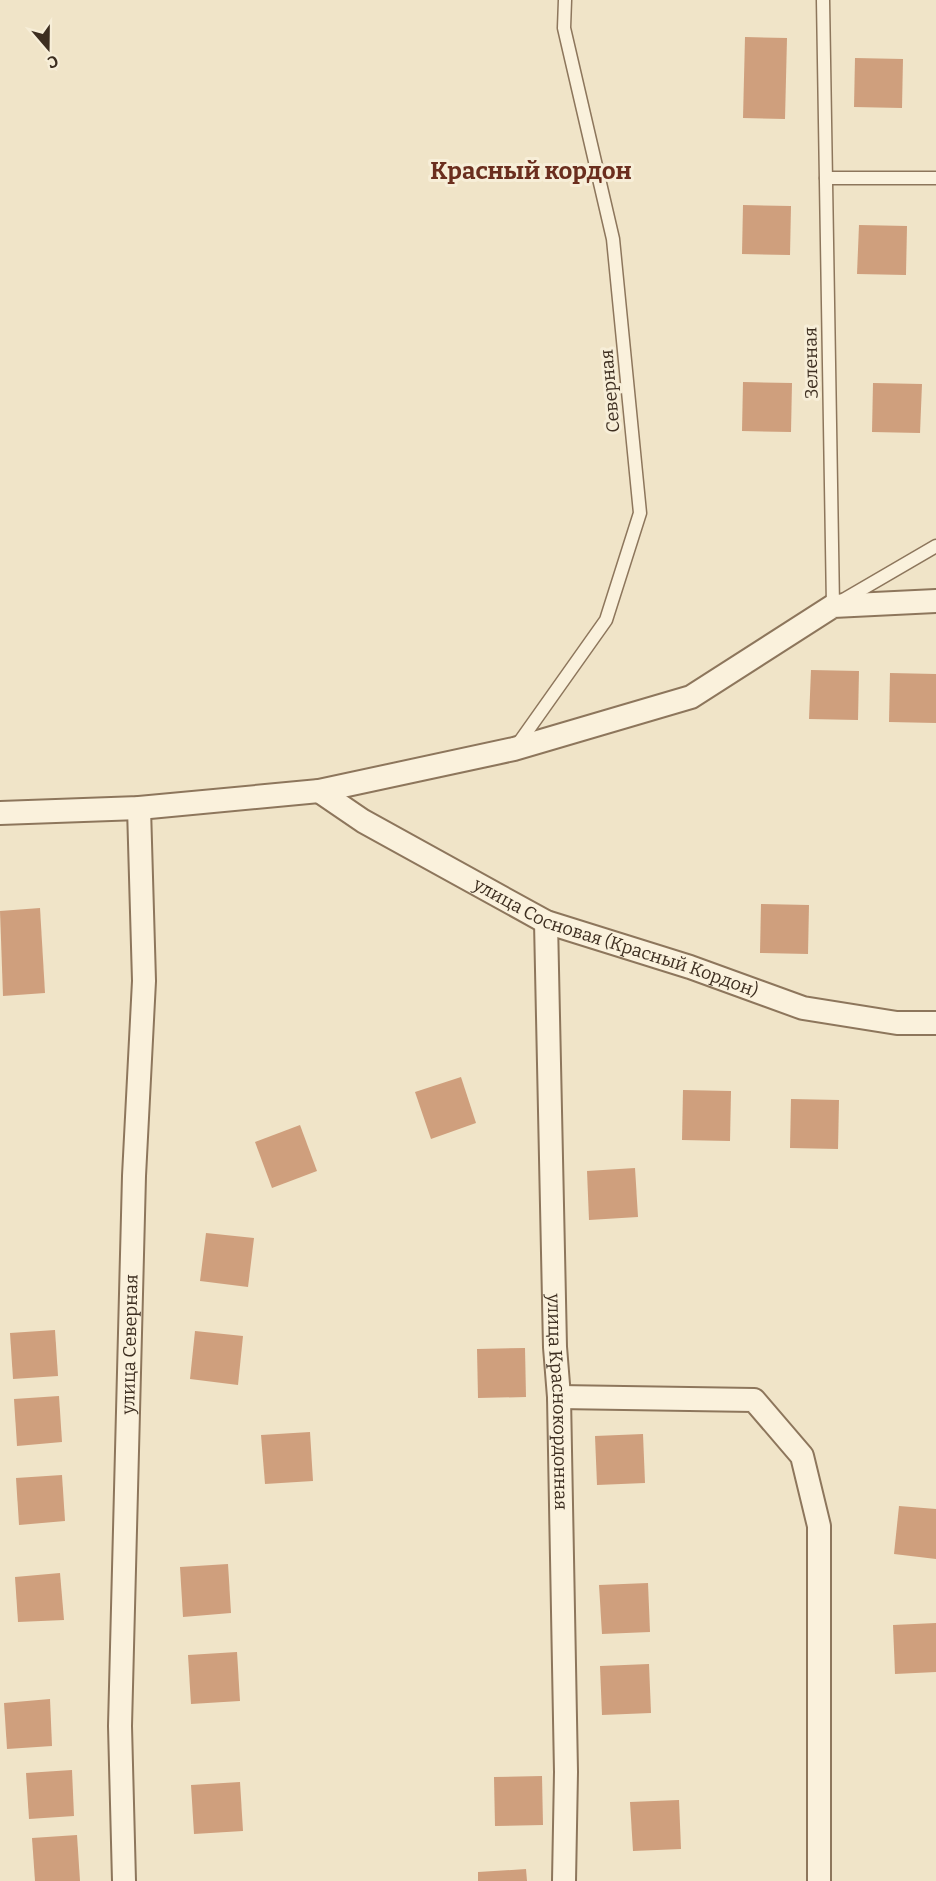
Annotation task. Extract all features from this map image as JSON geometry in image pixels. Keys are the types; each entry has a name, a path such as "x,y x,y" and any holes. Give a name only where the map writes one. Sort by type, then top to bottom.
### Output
{"street":[{"path":"0,813 139,808 319,791 514,749 691,697 833,606 936,601"},
{"name":"улица Сосновая (Красный Кордон)","path":"319,791 363,821 546,922 690,967 803,1008 897,1023 936,1023"},
{"name":"улица Северная","path":"124,1881 120,1726 134,1176 144,981 139,808"},
{"name":"улица Краснокордонная","path":"546,922 555,1347 559,1397 566,1772 564,1881"},
{"path":"559,1397 754,1400 802,1456 819,1526 819,1881"}],"lane":[{"name":"Северная","path":"514,749 606,620 640,513 614,239 564,28 565,0"},
{"name":"Зеленая","path":"823,0 833,606"},
{"path":"826,178 936,178"},
{"path":"833,606 936,546"}],"building":[{"path":"745,37 787,38 785,119 743,118"},
{"path":"855,58 903,59 902,108 854,107"},
{"path":"743,205 791,206 790,255 742,254"},
{"path":"859,225 907,226 906,275 857,274"},
{"path":"743,382 792,383 791,432 742,431"},
{"path":"873,383 922,384 920,433 872,432"},
{"path":"811,670 859,671 858,720 809,719"},
{"path":"890,673 936,674 936,723 889,722"},
{"path":"761,904 809,905 808,954 760,953"},
{"path":"40,908 45,993 3,996 0,911"},
{"path":"461,1077 476,1123 431,1139 415,1092"},
{"path":"683,1090 731,1091 730,1141 682,1140"},
{"path":"791,1099 839,1100 838,1149 790,1148"},
{"path":"300,1125 317,1171 272,1188 255,1142"},
{"path":"635,1168 638,1217 589,1220 587,1171"},
{"path":"206,1233 254,1238 248,1287 200,1281"},
{"path":"55,1330 58,1376 13,1379 10,1333"},
{"path":"195,1331 243,1336 238,1385 190,1379"},
{"path":"525,1348 526,1397 478,1398 477,1349"},
{"path":"59,1396 62,1442 17,1446 14,1399"},
{"path":"310,1432 313,1481 265,1484 261,1435"},
{"path":"643,1434 645,1483 597,1485 595,1436"},
{"path":"62,1475 65,1521 19,1525 16,1478"},
{"path":"899,1506 936,1509 936,1559 894,1554"},
{"path":"228,1564 231,1613 183,1617 180,1567"},
{"path":"60,1573 64,1620 18,1622 15,1577"},
{"path":"648,1583 650,1632 602,1634 599,1585"},
{"path":"936,1623 936,1672 895,1674 893,1625"},
{"path":"237,1652 240,1701 191,1704 188,1655"},
{"path":"649,1664 651,1713 602,1715 600,1666"},
{"path":"50,1699 52,1746 7,1749 4,1703"},
{"path":"72,1770 74,1816 29,1819 26,1773"},
{"path":"542,1776 543,1825 495,1826 494,1777"},
{"path":"240,1782 243,1831 194,1834 191,1785"},
{"path":"679,1800 681,1849 633,1851 630,1802"},
{"path":"77,1835 80,1881 35,1881 32,1838"},
{"path":"526,1869 527,1881 478,1881 478,1872"}],"district":[{"name":"Красный кордон","path":"531,171"}]}
